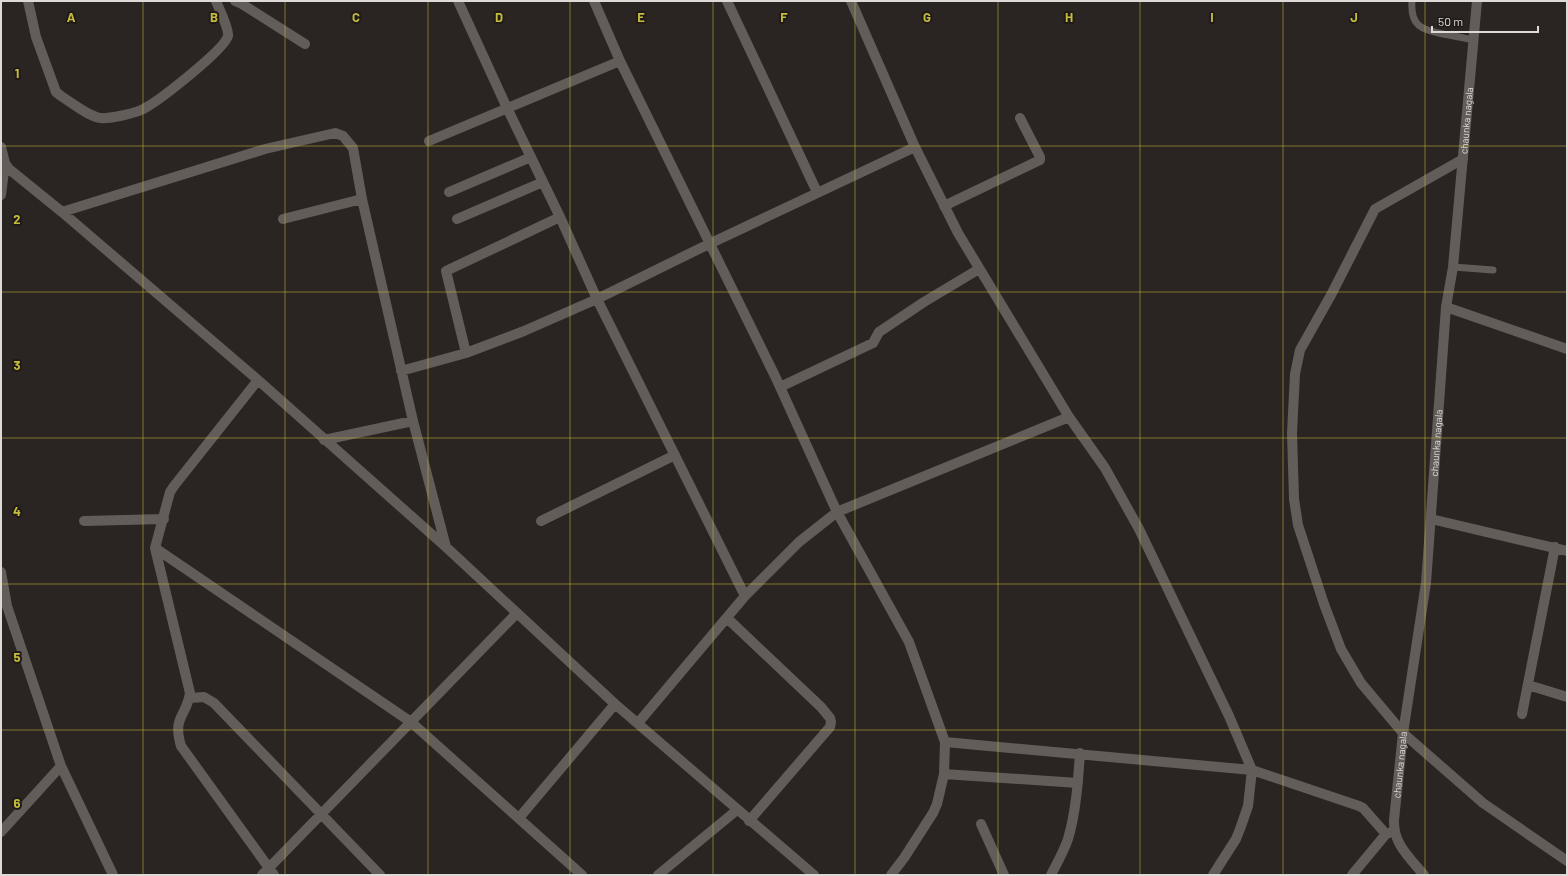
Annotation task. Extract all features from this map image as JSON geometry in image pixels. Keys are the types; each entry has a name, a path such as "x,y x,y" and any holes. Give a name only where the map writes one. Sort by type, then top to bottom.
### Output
{"street":[{"path":"28,1 36,37 57,93 94,116 106,118 145,109 178,85 225,41 228,35 227,30 216,1"},
{"path":"236,1 305,44"},
{"path":"458,1 597,299 745,596"},
{"path":"594,1 620,61 780,387 837,512 909,642 945,742 944,774 937,804 933,813 904,858 891,875"},
{"path":"727,1 817,192"},
{"path":"850,1 915,147 958,233 1069,417 1105,468 1139,529 1229,716 1252,770 1248,806 1240,829 1236,839 1213,875"},
{"name":"chaunka nagala","path":"1390,832 1403,733 1426,583 1446,308 1453,267 1477,1"},
{"path":"429,141 620,61"},
{"path":"944,206 1040,160 1040,157 1020,118"},
{"path":"62,212 265,149 335,134 343,136 353,148 362,199 413,421 446,547"},
{"path":"1,147 5,163 1,195"},
{"path":"402,371 466,353 524,331 597,299 817,192 915,147"},
{"path":"449,192 531,157"},
{"path":"1463,159 1375,209 1331,295 1300,350 1295,374 1292,440 1294,499 1298,525 1324,604 1341,650 1361,683 1403,733 1483,803 1567,861"},
{"path":"5,163 12,172 62,212 258,380 446,547 516,614 615,704 736,810 814,875"},
{"path":"457,220 543,182"},
{"path":"284,219 362,199"},
{"path":"466,353 446,271 560,217"},
{"path":"780,387 873,343 879,332 924,302 979,269"},
{"path":"1446,308 1567,350"},
{"path":"258,380 170,492 155,548 190,693 190,698 177,730 181,746 269,873 322,813 516,614"},
{"path":"638,723 745,596 798,542 837,512 1069,417"},
{"path":"324,440 413,421"},
{"path":"541,521 675,455"},
{"path":"84,521 164,519"},
{"path":"1431,519 1567,551"},
{"path":"1522,714 1555,547"},
{"path":"155,548 411,722 582,875"},
{"path":"1,572 4,610 61,766 113,875"},
{"path":"727,618 821,707 830,718 831,722 826,731 749,820"},
{"path":"1528,685 1567,697"},
{"path":"190,698 204,697 214,703 322,813 380,875"},
{"path":"519,818 615,704"},
{"path":"945,742 1080,753 1252,770 1363,808 1390,832 1424,875"},
{"path":"1051,875 1068,839 1071,828 1078,783 1080,753"},
{"path":"1,832 61,766"},
{"path":"944,774 1078,783"},
{"path":"658,875 736,810"},
{"path":"981,824 1004,875"},
{"path":"1352,875 1390,832"}],"lane":[{"path":"1412,1 1413,17 1420,27 1430,32 1474,40"},
{"path":"1453,267 1493,270"}]}
